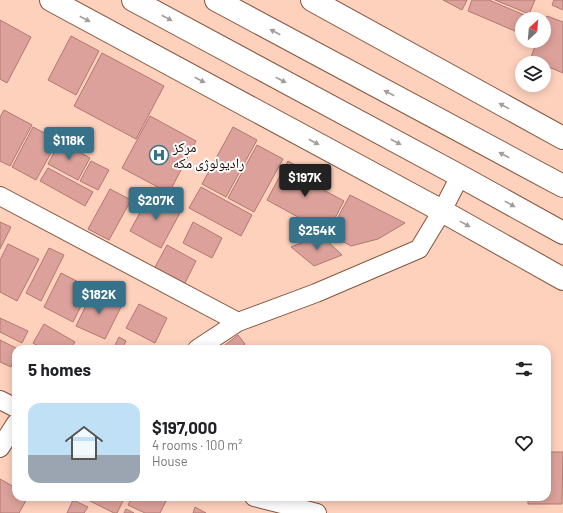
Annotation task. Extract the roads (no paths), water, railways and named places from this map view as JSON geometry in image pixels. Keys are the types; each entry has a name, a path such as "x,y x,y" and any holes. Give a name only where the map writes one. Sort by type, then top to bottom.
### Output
{"main road":[{"path":"51,0 442,211 563,279"},
{"path":"133,0 563,233"},
{"path":"216,0 563,186"},
{"path":"312,0 563,138"}],"street":[{"path":"203,345 238,322 316,293 419,249 442,211 460,176"},
{"path":"0,196 238,322"},
{"path":"0,400 12,406"},
{"path":"0,448 12,429"},
{"path":"270,501 317,513"}],"place":[{"name":"مرکز رادیولوژی مکه","path":"159,155"}]}
